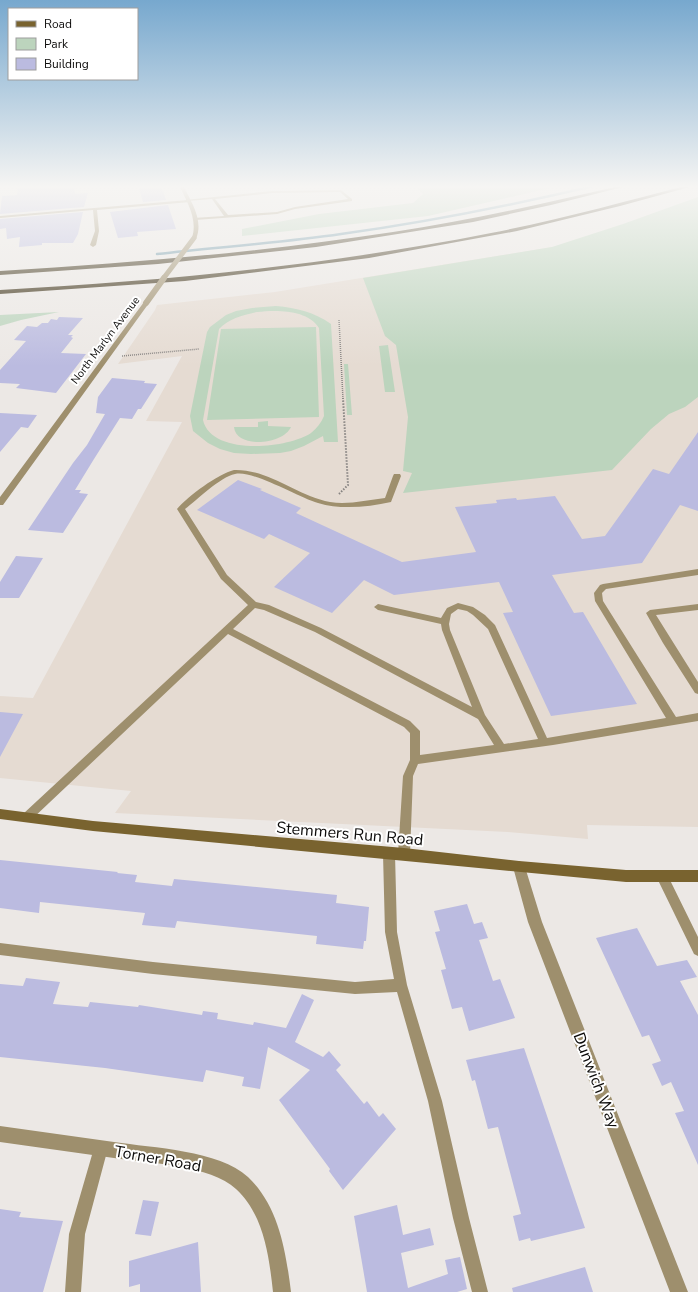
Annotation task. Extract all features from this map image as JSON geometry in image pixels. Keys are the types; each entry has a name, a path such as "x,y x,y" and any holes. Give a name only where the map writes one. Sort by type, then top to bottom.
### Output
{"highway":[{"path":"0,273 166,262 316,245"},
{"path":"0,296 297,266 433,245"},
{"path":"0,270 166,262"},
{"path":"0,292 156,281"}],"main road":[{"name":"Stemmers Run Road","path":"0,814 93,826 389,854 404,854 519,867 626,876 698,876"}],"street":[{"name":"North Marlyn Avenue","path":"0,503 189,245"},
{"name":"Dunwich Way","path":"519,867 535,922 679,1292"},
{"name":"Torner Road","path":"0,1134 196,1162 225,1172 243,1183 265,1218 273,1239 282,1292"}],"lane":[{"path":"397,476 388,500 330,504 307,498 249,473 235,472 224,476 181,508 224,578 253,605 266,607 318,630 481,716"},
{"path":"674,721 599,601 598,593 604,587 698,572"},
{"path":"27,817 253,605"},
{"path":"378,607 444,622"},
{"path":"501,748 481,716 444,622 447,612 453,608 462,607 477,614 492,628 544,742"},
{"path":"698,607 650,613 666,641 698,690"},
{"path":"227,629 408,724 415,731 415,760 408,776 404,854"},
{"path":"415,760 544,742 698,717"},
{"path":"389,854 390,932 401,985 435,1101 461,1218 480,1292"},
{"path":"662,876 698,950"},
{"path":"0,949 153,968 355,988 401,985"},
{"path":"72,1292 77,1234 101,1148"}],"path":[{"path":"330,504 348,485 339,320"},
{"path":"121,356 200,349"}],"shaded area":[{"path":"552,247 698,258 698,827 587,825 588,839 508,832 115,813 131,791 0,778 0,696 33,698 182,422 146,421 182,356 118,364 157,305 275,292"}],"green space":[{"path":"557,245 698,245 698,397 685,407 669,414 651,429 612,470 403,493 412,473 403,471 408,417 396,345 385,336 363,278"},
{"path":"276,306 291,308 305,311 331,324 338,442 324,442 323,436 291,451 280,453 234,453 220,449 208,443 193,431 190,416 207,332 210,327 226,315 236,311","holes":["265,311 282,311 299,314 307,317 319,328 324,416 311,433 300,439 268,445 251,446 234,444 220,439 209,432 203,420 219,329 236,318"]},
{"path":"59,312 21,320 0,326 0,315"},
{"path":"316,327 319,417 207,420 221,329"},
{"path":"388,345 395,392 385,392 379,346"},
{"path":"344,364 348,364 352,415 347,415"},
{"path":"268,421 268,426 291,427 279,438 260,442 243,439 237,434 234,427 258,427 258,422"}],"building":[{"path":"19,245 39,245 19,247"},
{"path":"59,317 83,318 68,335 73,335 71,337 73,338 61,353 86,354 56,393 16,388 20,384 0,383 0,370 26,341 14,340 27,326 37,327 42,323 48,323 51,319 57,320"},
{"path":"112,378 145,381 144,383 157,384 141,409 138,409 132,419 120,418 94,459 75,490 81,490 79,493 88,494 63,533 28,530 73,463 87,445 105,414 96,413 98,397"},
{"path":"0,413 37,415 28,428 21,427 0,452"},
{"path":"698,432 698,511 680,505 642,563 552,575 574,613 583,612 637,704 551,716 503,613 513,612 499,582 394,595 364,580 332,613 274,587 310,553 269,534 264,539 197,510 238,480 262,489 260,490 301,508 296,513 402,562 476,552 455,507 497,503 496,500 516,498 517,500 555,496 582,539 605,536 653,469 669,474"},
{"path":"16,556 43,558 19,598 0,598 0,582"},
{"path":"0,712 23,714 0,757"},
{"path":"0,860 118,872 117,873 137,875 135,882 172,886 174,879 337,895 336,903 369,907 366,941 364,941 363,949 316,944 317,936 177,921 175,928 142,925 145,913 40,902 39,913 0,908"},
{"path":"467,904 474,924 482,922 488,938 479,940 493,981 500,979 515,1018 469,1031 462,1007 452,1009 441,970 446,969 435,932 440,931 434,911"},
{"path":"637,928 657,966 687,960 697,977 680,981 698,1015 698,1165 675,1113 684,1111 671,1082 662,1086 652,1064 661,1061 649,1035 642,1037 596,938"},
{"path":"26,978 60,982 53,1004 88,1007 90,1002 138,1007 139,1005 202,1015 203,1011 218,1013 217,1019 253,1025 254,1022 286,1028 302,994 314,1000 295,1042 323,1057 329,1051 341,1065 336,1070 364,1104 367,1101 379,1117 383,1113 396,1129 343,1190 329,1171 330,1169 279,1100 310,1070 268,1047 260,1089 242,1086 244,1077 206,1070 203,1082 105,1068 0,1057 0,984 23,986"},
{"path":"524,1048 585,1228 531,1241 530,1238 519,1241 513,1216 521,1214 498,1127 488,1129 475,1080 472,1081 466,1060"},
{"path":"143,1200 159,1202 151,1236 135,1234"},
{"path":"397,1205 403,1235 430,1228 434,1245 401,1253 408,1288 448,1274 445,1260 460,1257 467,1289 457,1292 367,1292 354,1216"},
{"path":"0,1209 21,1212 19,1217 63,1221 43,1292 0,1292"},
{"path":"198,1242 201,1292 140,1292 140,1284 129,1287 129,1261"},
{"path":"585,1267 593,1292 513,1292 512,1288"}],"waterway":[{"path":"157,254 243,245"}]}
